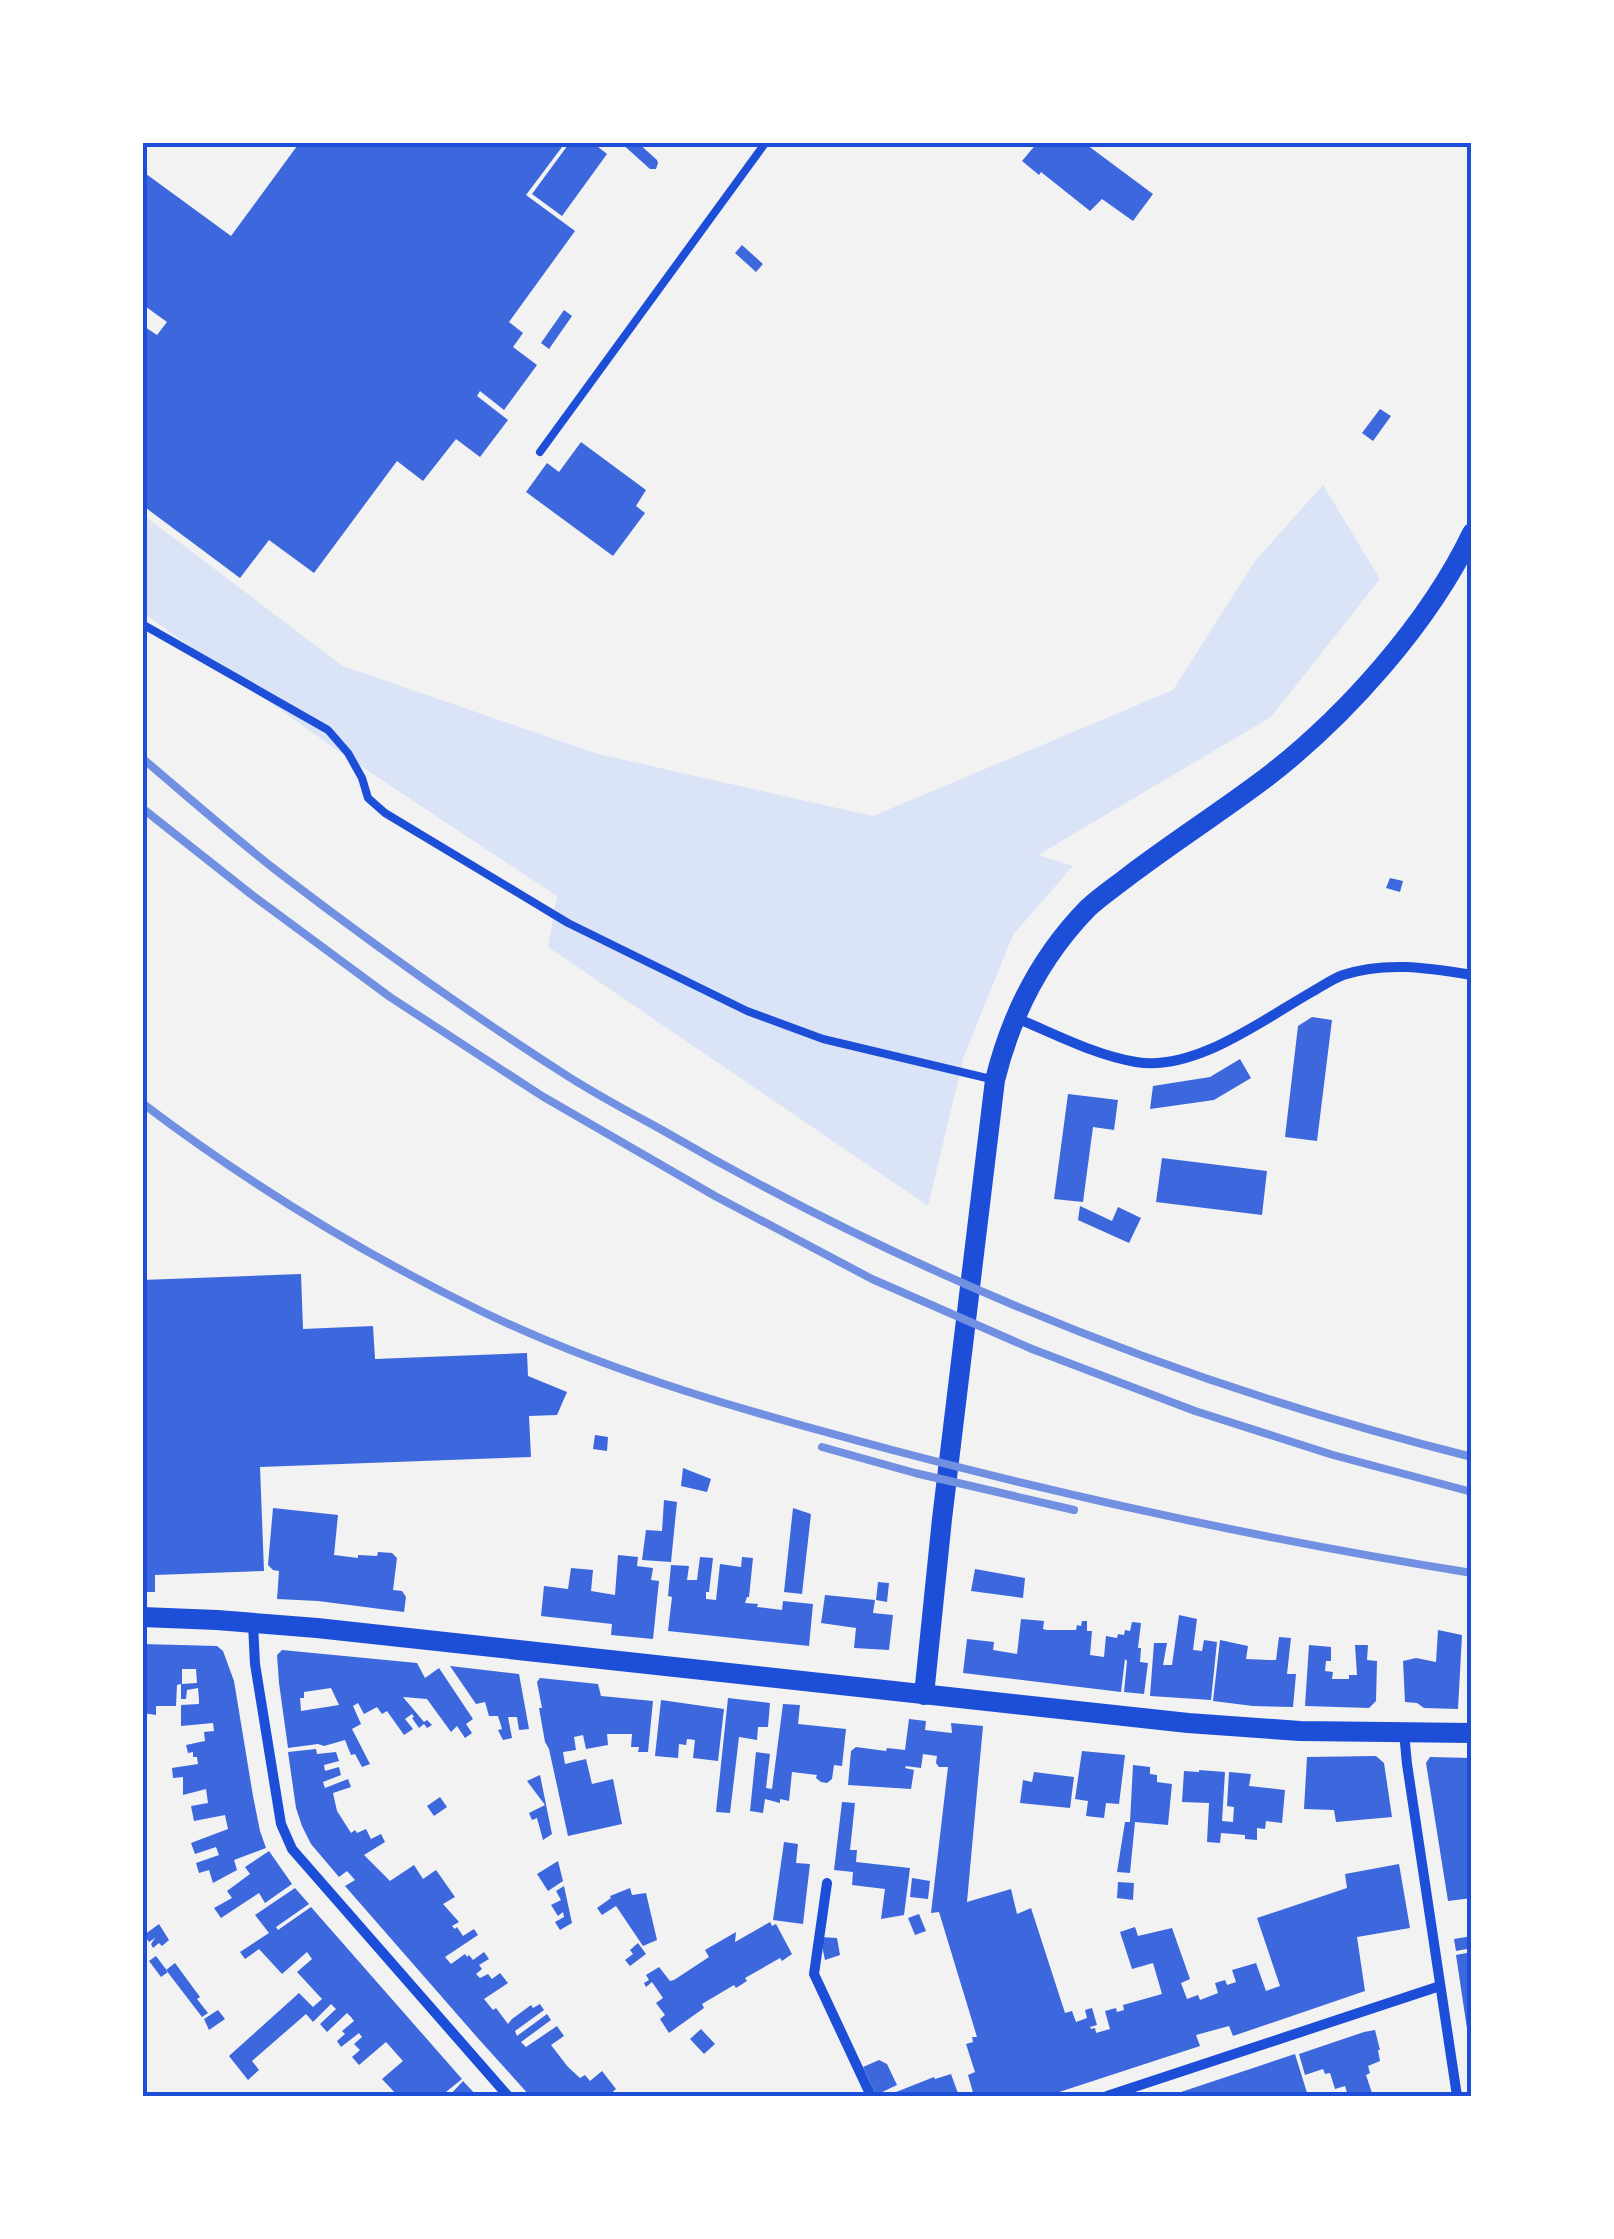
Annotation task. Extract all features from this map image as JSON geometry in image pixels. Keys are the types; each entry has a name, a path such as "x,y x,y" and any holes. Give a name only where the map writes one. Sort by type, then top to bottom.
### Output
{"main road":[{"path":"924,1695 994,1080 1014,1016 1044,962 1092,905 1267,777 1316,737 1369,682 1416,624 1472,533"},
{"path":"142,1618 253,1623 1203,1725 1300,1731 1472,1733"}],"street":[{"path":"1014,1016 1089,1048 1138,1062 1176,1060 1215,1048 1340,976 1384,966 1472,975"},
{"path":"253,1623 254,1664 281,1824 292,1849 508,2096"},
{"path":"1404,1732 1457,2096"},
{"path":"827,1883 814,1974 871,2096"},
{"path":"1106,2096 1440,1986"}],"lane":[{"path":"540,452 766,142"},
{"path":"142,624 328,730 348,753 368,798 385,813 568,922 747,1010 823,1039 994,1080"}],"shaded area":[{"path":"1323,485 1380,579 1271,717 1038,855 1073,866 1013,935 964,1056 928,1206 548,947 557,896 347,757 143,613 142,514 343,666 598,754 873,816 1173,690 1255,561"}],"building":[{"path":"300,142 592,142 607,154 562,216 532,194 568,145 565,143 526,195 575,231 509,322 523,333 513,347 537,365 504,410 480,391 477,396 508,420 480,457 456,439 423,481 397,461 314,573 269,540 240,578 142,505 142,325 157,335 167,322 142,304 142,171 231,236"},
{"path":"620,142 637,142 657,160 656,169 650,169"},
{"path":"1038,142 1083,142 1153,194 1133,221 1102,199 1090,211 1022,161"},
{"path":"742,245 763,264 756,272 735,253"},
{"path":"564,310 572,316 549,349 541,343"},
{"path":"1380,409 1391,416 1373,441 1362,433"},
{"path":"581,442 646,490 636,506 645,513 613,556 526,492 547,463 559,472"},
{"path":"1390,878 1403,881 1400,892 1386,888"},
{"path":"1312,1017 1332,1020 1317,1141 1285,1137 1298,1026"},
{"path":"1240,1059 1251,1078 1214,1100 1150,1109 1153,1086 1210,1077"},
{"path":"1068,1094 1118,1100 1114,1130 1093,1127 1083,1202 1054,1199"},
{"path":"1162,1158 1267,1171 1262,1215 1156,1202"},
{"path":"1080,1206 1112,1221 1118,1207 1141,1218 1129,1243 1078,1220"},
{"path":"301,1274 303,1329 373,1326 375,1359 527,1353 528,1376 567,1392 557,1415 529,1416 531,1457 260,1467 264,1571 155,1575 155,1592 142,1592 142,1561 147,1560 146,1540 142,1540 142,1280"},
{"path":"595,1435 608,1437 607,1451 593,1449"},
{"path":"683,1468 711,1479 707,1492 681,1486"},
{"path":"664,1500 677,1502 671,1562 642,1560 646,1530 662,1531"},
{"path":"273,1508 338,1515 334,1555 358,1558 377,1556 378,1552 392,1553 397,1558 393,1590 402,1591 406,1597 404,1612 277,1599 279,1571 268,1565"},
{"path":"793,1508 811,1514 802,1594 784,1592"},
{"path":"618,1555 638,1557 637,1566 653,1568 651,1580 659,1581 653,1639 611,1635 612,1624 541,1616 544,1586 568,1589 571,1568 593,1570 591,1591 615,1595"},
{"path":"700,1557 713,1558 706,1599 716,1600 720,1564 741,1567 742,1557 753,1558 745,1603 782,1610 783,1601 813,1604 809,1646 668,1631 671,1565 689,1566 687,1580 697,1580"},
{"path":"975,1569 1025,1578 1023,1598 971,1591"},
{"path":"878,1582 889,1583 887,1602 876,1600"},
{"path":"825,1595 875,1600 873,1613 893,1615 889,1650 854,1648 856,1628 821,1623"},
{"path":"1179,1615 1197,1619 1193,1650 1202,1651 1204,1640 1217,1642 1211,1700 1150,1696 1154,1643 1167,1643 1163,1665 1172,1665"},
{"path":"1021,1619 1044,1621 1043,1629 1047,1630 1076,1630 1077,1625 1087,1621 1087,1631 1092,1631 1090,1655 1104,1657 1106,1636 1117,1638 1125,1630 1130,1631 1132,1622 1141,1623 1140,1662 1148,1663 1144,1694 1124,1692 1125,1659 1121,1692 963,1673 967,1639 994,1642 993,1650 1017,1654"},
{"path":"1438,1630 1462,1635 1458,1709 1424,1708 1405,1702 1403,1661 1416,1658 1436,1662"},
{"path":"1279,1637 1291,1638 1287,1674 1296,1674 1293,1707 1213,1701 1220,1640 1248,1646 1246,1659 1276,1660"},
{"path":"142,1644 217,1646 223,1651 234,1681 266,1848 234,1860 237,1870 213,1883 209,1870 199,1873 196,1863 219,1855 216,1847 195,1854 191,1843 228,1829 225,1815 194,1821 191,1806 208,1803 206,1789 183,1795 183,1777 173,1778 172,1768 198,1764 186,1745 205,1741 204,1732 214,1731 213,1723 181,1726 181,1705 199,1704 199,1700 198,1688 187,1690 186,1699 181,1699 181,1684 177,1685 176,1706 156,1706 156,1715 142,1713","holes":["182,1669 196,1669 197,1683 182,1684"]},
{"path":"1309,1645 1331,1647 1331,1661 1326,1661 1325,1671 1333,1672 1332,1679 1349,1679 1349,1675 1357,1675 1355,1645 1368,1645 1367,1660 1377,1661 1376,1701 1369,1708 1305,1706"},
{"path":"282,1650 417,1663 425,1678 439,1668 473,1719 466,1724 472,1733 465,1738 457,1726 451,1732 427,1699 403,1697 424,1722 432,1725 419,1728 412,1714 405,1719 413,1729 404,1735 387,1711 382,1714 377,1707 364,1714 358,1703 353,1706 361,1724 352,1729 370,1764 362,1767 345,1740 324,1746 288,1748 277,1655","holes":["331,1688 339,1705 301,1711 300,1698 304,1698 304,1692"]},
{"path":"450,1666 519,1674 529,1729 519,1730 517,1717 508,1717 512,1738 503,1740 498,1716 489,1716 485,1702 476,1704"},
{"path":"540,1678 598,1684 601,1696 653,1701 648,1752 631,1747 632,1734 607,1734 608,1745 586,1749 583,1735 574,1737 576,1750 563,1752 565,1764 586,1759 592,1784 613,1779 622,1824 568,1836 545,1742 539,1708"},
{"path":"728,1698 770,1703 768,1727 758,1727 757,1740 739,1737 730,1813 716,1812"},
{"path":"661,1700 724,1709 718,1761 693,1758 695,1740 687,1739 686,1745 679,1744 678,1758 655,1756"},
{"path":"783,1704 800,1705 798,1724 846,1729 842,1766 834,1765 832,1779 827,1783 817,1775 792,1772 789,1801 765,1799 763,1813 750,1811 756,1752 770,1754 766,1788 772,1789"},
{"path":"909,1719 926,1721 925,1730 952,1733 951,1723 983,1726 967,1902 1011,1889 1017,1914 1031,1908 1065,2013 1072,2011 1076,2022 1087,2018 1085,2010 1092,2008 1097,2025 1090,2027 1096,2033 1110,2029 1105,2011 1124,2010 1123,2005 1162,1994 1153,1963 1132,1969 1120,1932 1135,1927 1138,1936 1172,1928 1190,1979 1181,1983 1187,1999 1198,1995 1200,2000 1218,1993 1215,1983 1236,1982 1232,1970 1256,1963 1266,1991 1280,1986 1257,1918 1347,1888 1345,1874 1399,1864 1410,1928 1357,1937 1365,1991 1233,2036 1229,2026 1196,2035 1200,2046 1047,2096 974,2096 968,2075 975,2072 966,2044 977,2037 939,1912 931,1913 948,1767 939,1767 937,1756 923,1754 921,1768 905,1768 914,1770 911,1789 848,1785 851,1751 856,1747 905,1750"},
{"path":"316,1749 317,1754 336,1752 339,1761 324,1765 325,1771 339,1767 341,1775 323,1782 325,1788 348,1779 351,1787 333,1793 337,1811 351,1833 366,1829 371,1839 381,1834 385,1842 364,1855 390,1881 414,1865 423,1879 436,1870 455,1897 443,1904 459,1922 452,1926 463,1936 474,1929 478,1935 445,1957 451,1964 465,1954 473,1960 484,1952 489,1959 479,1965 482,1969 476,1974 480,1978 488,1974 492,1979 500,1973 508,1983 484,1999 493,2010 496,2008 508,2024 531,2005 533,2008 540,2004 544,2010 515,2031 517,2036 547,2014 551,2020 521,2042 526,2047 557,2026 564,2036 551,2045 580,2078 585,2075 590,2081 602,2071 616,2089 608,2096 530,2096 345,1886 355,1880 347,1871 339,1877 311,1844 296,1808 288,1752"},
{"path":"1082,1751 1125,1755 1119,1804 1106,1803 1104,1818 1086,1816 1088,1801 1075,1799"},
{"path":"1376,1756 1384,1763 1392,1817 1336,1822 1334,1810 1304,1809 1307,1757"},
{"path":"1430,1757 1472,1758 1472,1898 1448,1901 1426,1763"},
{"path":"1133,1765 1150,1767 1157,1782 1172,1784 1168,1825 1135,1822 1130,1873 1117,1872 1125,1822 1130,1822"},
{"path":"1184,1771 1225,1772 1222,1821 1233,1822 1234,1807 1227,1806 1229,1772 1251,1774 1249,1786 1285,1790 1282,1823 1266,1821 1265,1829 1257,1828 1257,1840 1221,1833 1220,1843 1207,1842 1209,1803 1182,1802"},
{"path":"1034,1772 1074,1777 1070,1808 1020,1803 1023,1780 1032,1782"},
{"path":"540,1775 552,1834 543,1840 537,1818 532,1820 529,1813 545,1805 527,1781"},
{"path":"440,1797 447,1807 434,1816 427,1806"},
{"path":"842,1802 855,1803 850,1850 857,1850 856,1862 910,1868 904,1915 881,1919 885,1889 852,1885 853,1872 834,1870"},
{"path":"784,1842 798,1844 796,1863 810,1864 803,1924 773,1920"},
{"path":"269,1851 292,1884 265,1903 259,1893 221,1918 214,1908 232,1898 227,1891 250,1874 245,1867"},
{"path":"558,1861 563,1881 548,1891 537,1874"},
{"path":"912,1878 930,1881 928,1899 910,1897"},
{"path":"1118,1882 1134,1883 1133,1900 1117,1898"},
{"path":"564,1886 572,1923 560,1930 555,1922 564,1917 563,1912 558,1916 551,1905 561,1900 556,1891"},
{"path":"295,1888 309,1904 276,1927 278,1930 311,1907 462,2079 441,2096 398,2096 382,2079 403,2061 386,2042 359,2065 352,2057 360,2050 354,2044 362,2037 359,2033 341,2047 337,2041 354,2021 351,2017 347,2013 327,2032 320,2024 336,2009 331,2004 313,2022 306,2014 252,2061 259,2070 248,2080 229,2056 299,1993 313,2007 322,1999 297,1972 312,1959 307,1952 282,1974 259,1949 245,1959 240,1952 269,1933 255,1915"},
{"path":"630,1888 632,1895 646,1893 657,1940 643,1946 616,1906 602,1915 597,1908 610,1896"},
{"path":"919,1914 926,1931 915,1935 908,1918"},
{"path":"770,1922 772,1926 776,1924 792,1954 702,2004 704,2008 669,2033 660,2019 665,2015 656,2003 663,1998 652,1982 646,1987 646,1975 659,1967 670,1981 674,1980 709,1957 705,1950 736,1932 735,1942"},
{"path":"159,1924 169,1940 153,1948 155,1938 149,1942 144,1935"},
{"path":"1472,1936 1472,1948 1456,1951 1454,1939"},
{"path":"820,1937 837,1938 840,1955 825,1960"},
{"path":"638,1943 646,1954 630,1966 625,1960"},
{"path":"1472,1952 1472,2042 1469,2042 1456,1955"},
{"path":"156,1956 168,1972 161,1977 149,1961"},
{"path":"175,1963 208,2013 202,2017 166,1970"},
{"path":"218,2010 225,2019 209,2030 204,2019"},
{"path":"701,2029 715,2044 704,2054 690,2039"},
{"path":"1375,2030 1380,2061 1368,2066 1370,2073 1366,2075 1372,2093 1348,2096 1345,2086 1335,2089 1330,2073 1325,2074 1323,2069 1305,2075 1299,2054"},
{"path":"1295,2054 1308,2096 1169,2096"},
{"path":"879,2060 887,2064 897,2085 876,2095 863,2067"},
{"path":"951,2074 959,2096 886,2096 934,2077"},
{"path":"463,2081 477,2096 449,2096"}],"railway":[{"path":"142,758 277,871 457,1003 580,1084 758,1183 855,1233 1055,1322 1261,1397 1472,1457"},
{"path":"142,808 390,997 542,1096 715,1196 872,1279 1032,1349 1195,1411 1333,1455 1472,1492"},
{"path":"142,1103 265,1189 394,1266 533,1335 634,1374 791,1423 1039,1487 1255,1534 1472,1573"},
{"path":"822,1447 1074,1510"}]}
